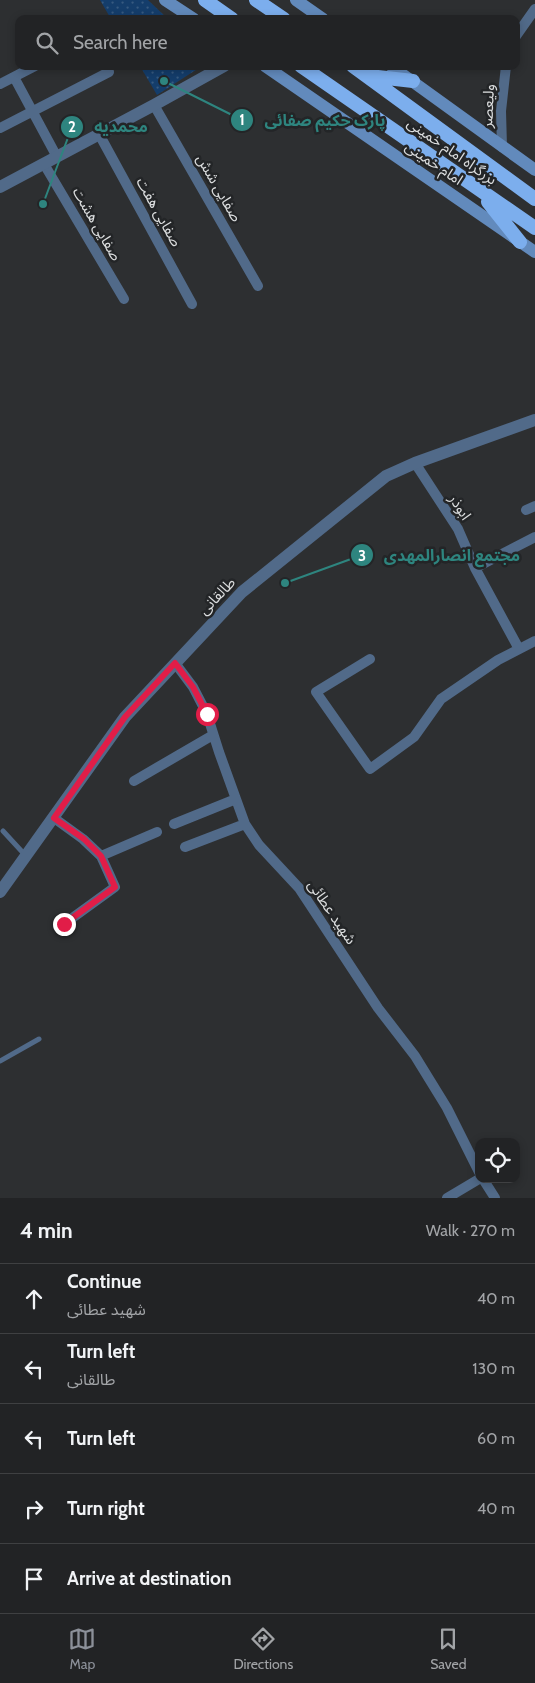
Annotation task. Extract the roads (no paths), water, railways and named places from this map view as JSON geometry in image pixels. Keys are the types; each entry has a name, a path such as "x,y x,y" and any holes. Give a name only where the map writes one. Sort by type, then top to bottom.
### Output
{"highway":[{"path":"205,0 226,15"},
{"path":"256,0 278,15"},
{"name":"بزرگراه امام خمینی","path":"307,70 535,228"},
{"name":"بزرگراه امام خمینی","path":"359,70 535,199"},
{"path":"367,76 413,82"},
{"path":"478,190 520,242"}],"main road":[{"path":"165,0 188,15"},
{"path":"296,0 317,15"},
{"name":"امام خمینی","path":"271,70 535,252"},
{"path":"396,70 535,170"}],"street":[{"path":"520,30 535,9"},
{"path":"0,84 27,70"},
{"path":"0,187 217,70"},
{"name":"ولیعصر","path":"502,147 501,111 506,70"},
{"path":"0,128 109,72"},
{"path":"14,77 57,157"},
{"name":"صفایی شش","path":"154,105 258,286"},
{"name":"صفایی هفت","path":"99,134 192,304"},
{"name":"صفایی هشت","path":"44,164 124,299"},
{"name":"طالقانی","path":"0,890 54,818 125,717 242,592 386,476 415,463 535,420"},
{"name":"ابوذر","path":"415,463 458,529 475,568 519,649"},
{"path":"475,568 535,537"},
{"path":"370,659 316,692 370,769 414,737 441,699 498,660 535,640"},
{"name":"شهید عطائی","path":"175,663 193,687 207,714 245,824 259,845 299,888 378,1008 415,1056 447,1108 475,1164"},
{"path":"134,781 213,735"},
{"path":"174,824 236,800"},
{"path":"54,818 84,839 101,856 115,887 64,924"},
{"path":"185,847 245,824"},
{"path":"101,856 157,832"},
{"path":"447,1198 475,1182"},
{"path":"484,1183 495,1198"}],"lane":[{"path":"3,831 26,856"},
{"path":"0,1061 39,1039"}],"place":[{"name":"پارک حکیم صفائی","path":"164,81"},
{"name":"محمدیه","path":"43,204"},
{"name":"مجتمع انصارالمهدی","path":"285,583"}]}
